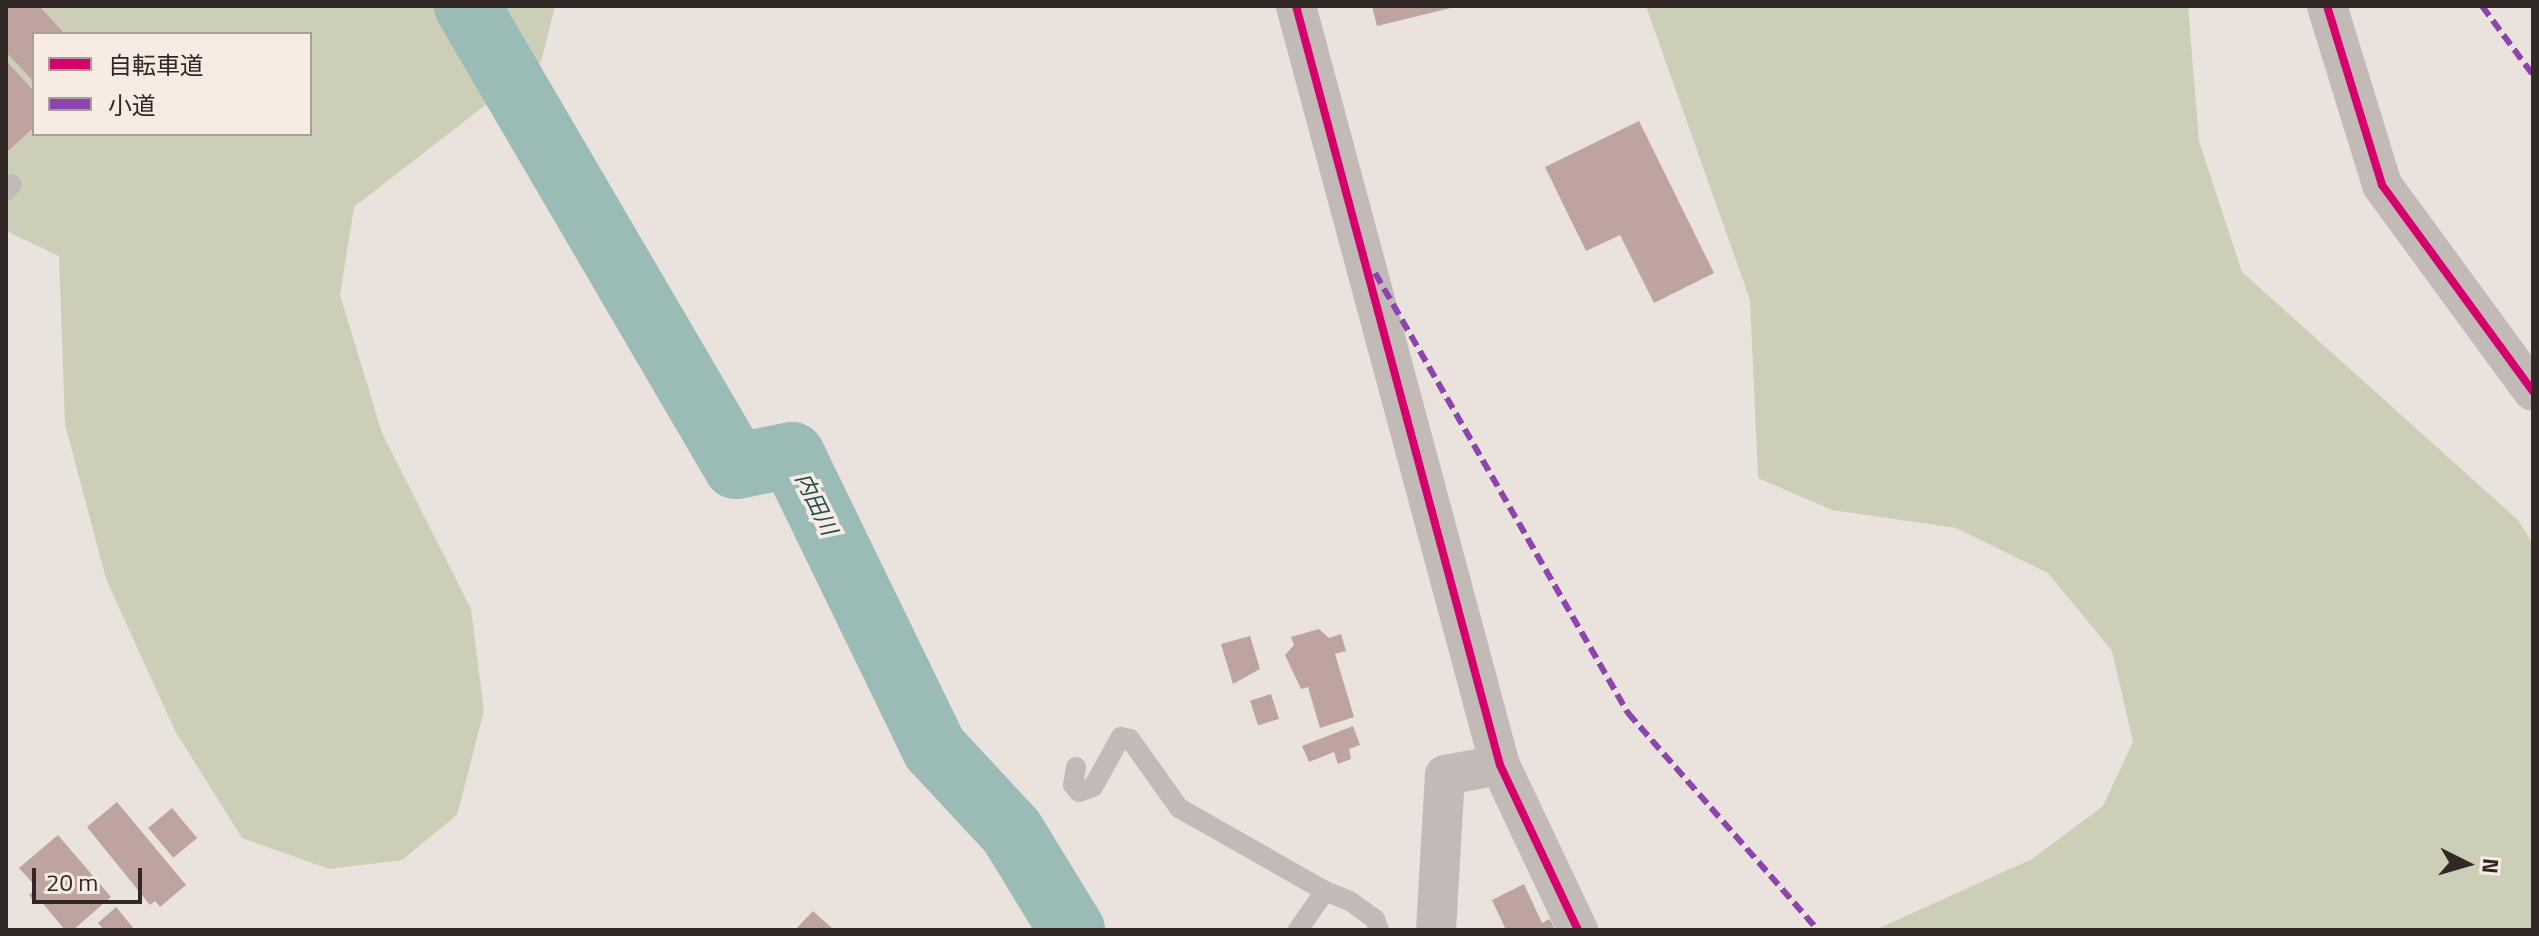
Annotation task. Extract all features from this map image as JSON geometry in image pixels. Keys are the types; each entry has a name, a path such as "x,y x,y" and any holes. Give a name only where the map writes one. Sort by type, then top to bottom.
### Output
{"street":[{"path":"1296,6 1500,765 1578,930"},
{"path":"2327,6 2382,185 2533,391"},
{"path":"1436,930 1445,775 1500,765"}],"lane":[{"path":"1076,767 1073,785 1079,792 1093,787 1121,737 1130,739 1179,808 1325,891 1350,901 1375,919 1379,930"},
{"path":"1298,930 1325,891"}],"green space":[{"path":"6,6 555,6 541,62 354,207 340,295 382,433 471,609 484,711 457,815 402,860 329,869 242,838 175,731 106,579 65,424 59,256 6,231"},
{"path":"1646,6 2188,6 2199,141 2242,272 2518,520 2533,544 2533,930 1875,930 2032,859 2103,806 2133,742 2112,651 2048,573 1956,528 1832,510 1758,478 1750,300"}],"building":[{"path":"6,6 39,6 63,32 32,32 32,80 6,52"},
{"path":"1372,6 1455,6 1455,7 1377,26"},
{"path":"6,61 32,89 32,129 6,153"},
{"path":"1639,121 1714,273 1654,303 1620,235 1586,251 1545,167"},
{"path":"1319,629 1329,638 1341,634 1346,651 1335,654 1354,717 1320,728 1308,687 1301,689 1285,655 1294,645 1291,637"},
{"path":"1250,636 1260,669 1233,684 1221,644"},
{"path":"1271,694 1279,719 1258,726 1250,701"},
{"path":"1353,726 1360,745 1349,749 1351,759 1338,764 1334,752 1309,762 1302,746"},
{"path":"117,802 186,885 160,907 155,901 150,905 87,827"},
{"path":"172,808 197,838 173,858 148,828"},
{"path":"58,835 111,897 73,930 65,930 40,900 36,904 29,895 37,888 19,868"},
{"path":"1524,884 1542,923 1550,919 1555,930 1506,930 1492,900"},
{"path":"116,907 135,930 104,930 98,923"},
{"path":"813,911 834,930 795,930"}],"waterway":[{"name":"内田川","path":"467,6 736,466 792,455 935,749 1012,832 1072,930"}],"marked path":[{"path":"2482,6 2533,75"},
{"path":"1375,273 1628,713 1818,930"}],"cycle path":[{"path":"1296,6 1500,765 1578,930"},
{"path":"2327,6 2382,185 2533,391"}]}
